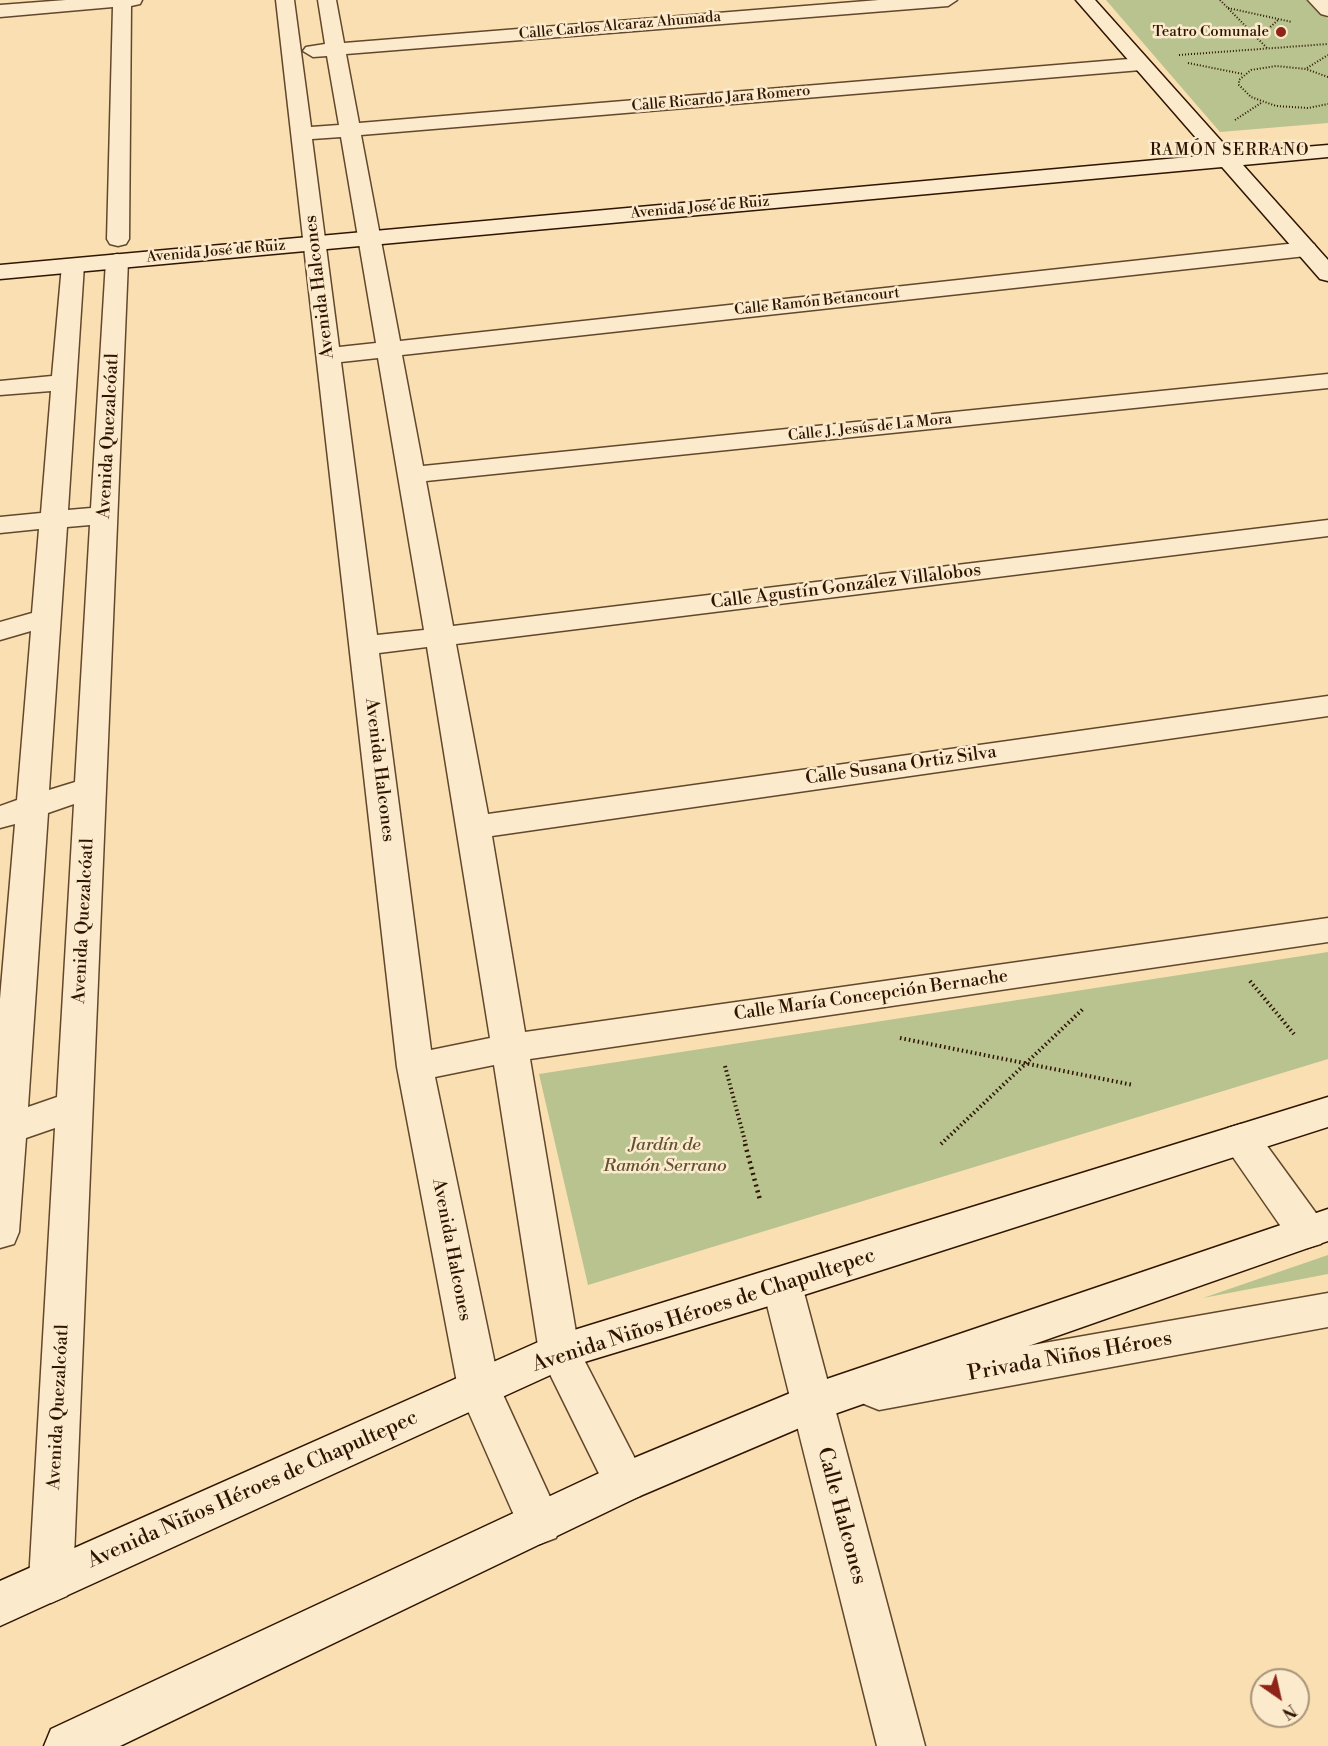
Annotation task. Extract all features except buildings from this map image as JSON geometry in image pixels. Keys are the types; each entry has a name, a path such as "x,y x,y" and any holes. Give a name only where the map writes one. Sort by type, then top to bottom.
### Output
{"street":[{"path":"0,11 127,0"},
{"name":"Avenida Quezalcóatl","path":"51,1581 105,515 110,247 127,0"},
{"name":"Avenida Halcones","path":"285,0 301,134 389,348 474,827 559,1352 625,1482"},
{"name":"Avenida Halcones","path":"327,0 351,129 328,356 415,1068 479,1388 540,1523"},
{"name":"Calle Carlos Alcaraz Ahumada","path":"291,53 948,0"},
{"path":"1084,0 1328,274"},
{"path":"1317,0 1328,10"},
{"name":"Calle Ricardo Jara Romero","path":"301,134 1141,64"},
{"name":"Avenida José de Ruiz","path":"663,191 1328,132"},
{"name":"Avenida José de Ruiz","path":"110,247 340,225 1328,151"},
{"name":"Avenida José de Ruiz","path":"0,272 73,266 110,247 141,237"},
{"name":"Calle Ramón Betancourt","path":"328,356 1306,249"},
{"path":"0,1232 4,1131 32,807 73,266"},
{"name":"Calle J. Jesús de La Mora","path":"412,475 1328,381"},
{"path":"0,388 64,382"},
{"path":"0,525 105,515"},
{"name":"Calle Agustín González Villalobos","path":"364,646 1328,528"},
{"path":"0,631 46,618"},
{"name":"Calle Susana Ortiz Silva","path":"474,827 1328,706"},
{"path":"0,817 90,788"},
{"name":"Calle María Concepción Bernache","path":"415,1068 510,1048 1328,930"},
{"path":"4,1131 75,1106"},
{"name":"Avenida Niños Héroes de Chapultepec","path":"0,1604 559,1352 782,1285 1328,1112"},
{"path":"68,1746 625,1482 812,1403 1318,1228 1241,1139"},
{"name":"Calle Halcones","path":"782,1285 901,1746"},
{"name":"Privada Niños Héroes","path":"812,1403 1328,1310"}],"path":[{"path":"1220,0 1267,49"},
{"path":"1228,8 1299,24"},
{"path":"1257,39 1279,19"},
{"path":"1172,56 1328,44"},
{"path":"1306,69 1328,55"},
{"path":"1181,61 1243,74 1262,67 1306,69 1328,76"},
{"path":"1243,74 1239,80 1243,92 1262,102 1292,108 1328,104"},
{"path":"1233,121 1262,102"},
{"path":"1251,981 1294,1034"},
{"path":"941,1144 1084,1008"},
{"path":"900,1038 1133,1085"},
{"path":"725,1066 759,1200"}],"green space":[{"path":"1106,0 1308,0 1328,19 1328,123 1220,132"},
{"name":"Jardín de Ramón Serrano","path":"1328,952 1328,1059 588,1285 539,1074"},
{"path":"1328,1255 1328,1274 1203,1298"}],"place":[{"name":"Teatro Comunale","path":"1281,32"}],"district":[{"name":"RAMÓN SERRANO","path":"1230,151"}]}
